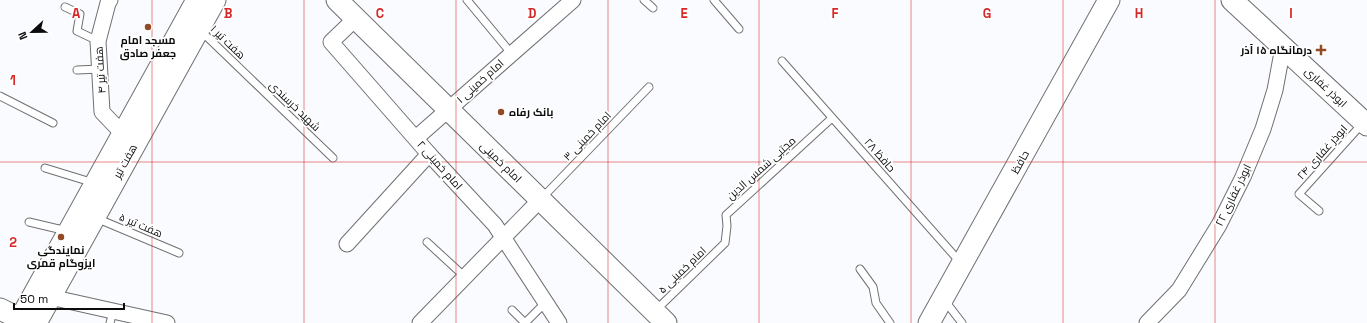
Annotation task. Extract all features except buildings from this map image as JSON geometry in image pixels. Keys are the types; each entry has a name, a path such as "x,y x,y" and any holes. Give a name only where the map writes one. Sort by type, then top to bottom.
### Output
{"main road":[{"name":"هفت تیر","path":"26,322 69,232 197,0"},
{"name":"هفت تیر","path":"26,322 50,297 215,0"},
{"name":"امام خمینی","path":"337,0 660,317"},
{"name":"حافظ","path":"929,323 1109,0"},
{"name":"ابوذر غفاری","path":"1232,0 1365,124"},
{"path":"0,309 26,322"}],"street":[{"name":"هفت تیر ۴","path":"110,0 98,42 102,112 123,134"},
{"name":"امام خمینی ۱","path":"416,138 571,0"},
{"name":"امام خمینی ۲","path":"356,18 331,42 429,154 495,225 559,323"},
{"name":"ابوذر غفاری ۲۲","path":"1147,323 1179,290 1219,225 1243,177 1263,129 1275,90 1283,47"},
{"path":"347,244 429,154"},
{"path":"420,323 540,200"},
{"path":"50,297 112,317 167,323"}],"lane":[{"path":"467,0 511,53"},
{"path":"644,0 653,8"},
{"path":"714,0 739,29"},
{"path":"64,8 80,14 77,32 98,42"},
{"name":"هفت تیر ۱","path":"199,29 242,70"},
{"name":"حافظ ۲۸","path":"782,61 962,265"},
{"path":"77,70 100,69"},
{"name":"شهید خرسندی","path":"242,70 333,158"},
{"name":"امام خمینی ۳","path":"540,200 649,87"},
{"path":"0,96 52,123"},
{"name":"مجتبی شمس الدین","path":"725,243 727,226 726,215 832,118"},
{"name":"ابوذر غفاری ۲۴","path":"1319,211 1299,194 1365,124"},
{"path":"45,168 96,184"},
{"name":"هفت تیر ۵","path":"95,217 179,253"},
{"path":"29,222 69,232"},
{"path":"426,242 465,277"},
{"name":"امام خمینی ۵","path":"660,317 725,243"},
{"path":"860,269 873,287 876,303 890,323"},
{"path":"943,299 962,323"},
{"path":"512,310 525,323 546,302"}],"place":[{"name":"مسجد امام جعفر صادق","path":"148,27"},
{"name":"درمانگاه ۱۵ آذر","path":"1321,50"},
{"name":"بانک رفاه","path":"501,112"},
{"name":"نمایندگی ایزوگام قمری","path":"61,237"}]}
